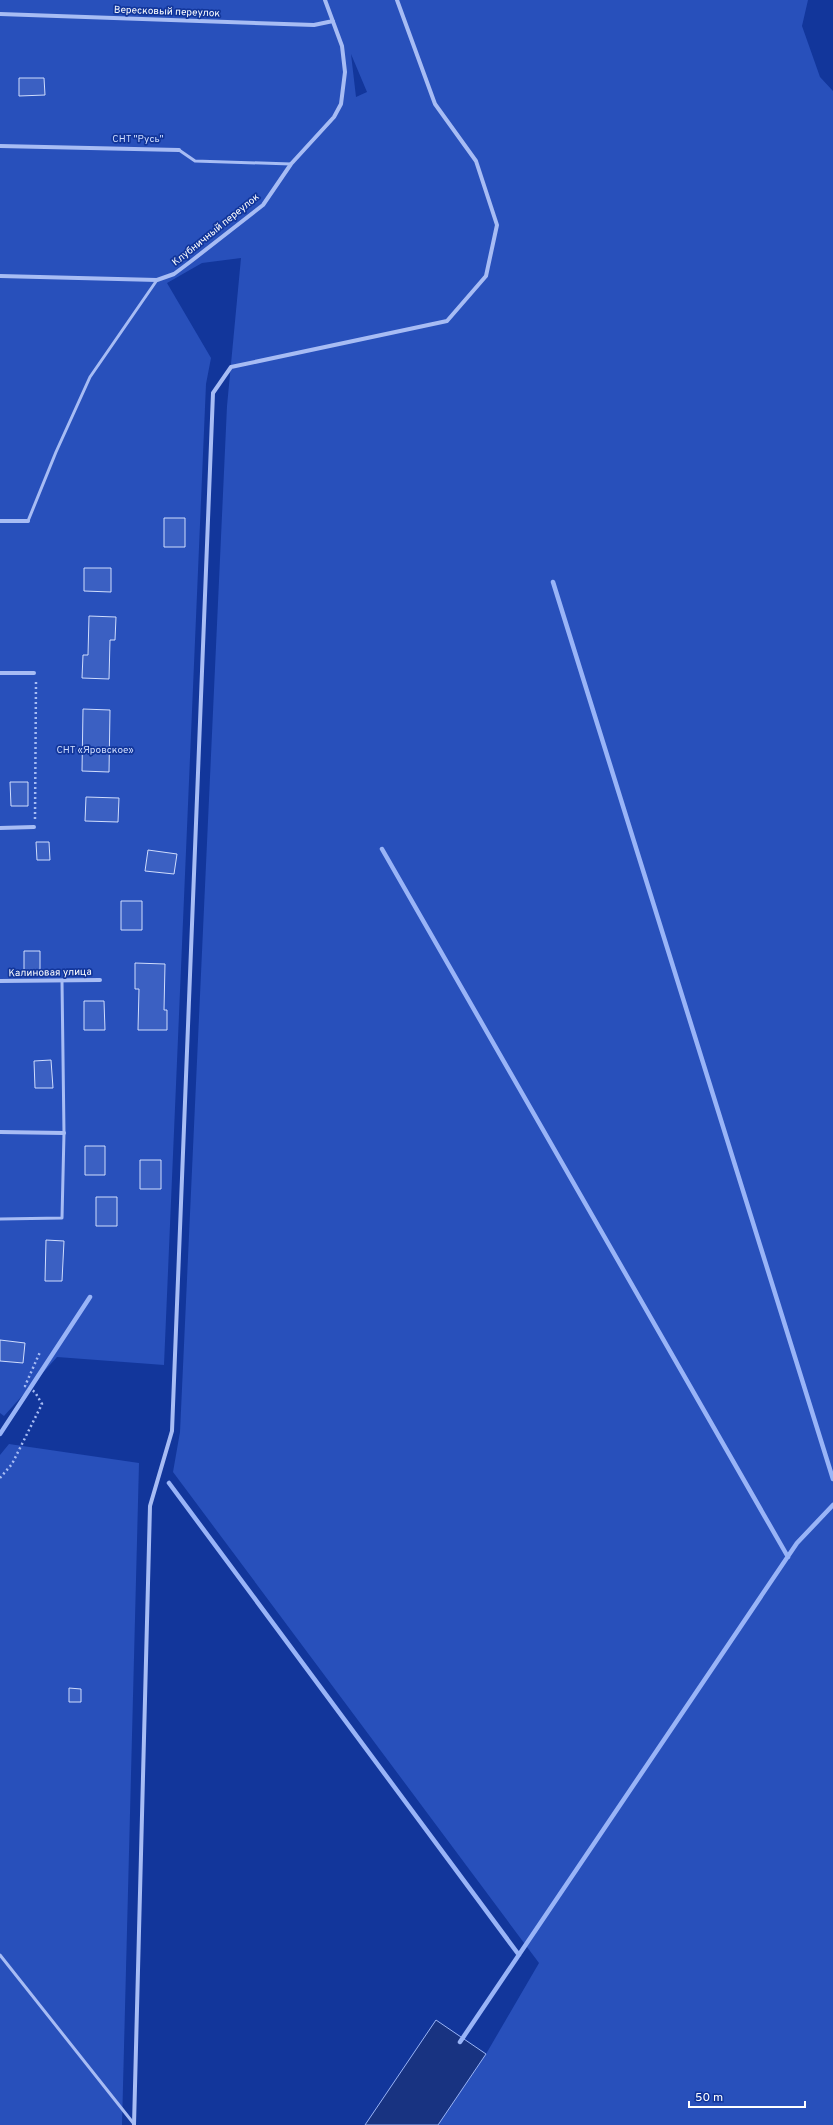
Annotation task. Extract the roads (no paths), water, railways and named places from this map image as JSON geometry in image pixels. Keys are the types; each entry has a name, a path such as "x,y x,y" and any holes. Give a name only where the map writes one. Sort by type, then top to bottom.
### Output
{"street":[{"name":"Клубничный переулок","path":"0,276 157,280 174,274 263,205 291,164 334,117 341,104 345,72 342,46 325,0"},
{"path":"134,2125 150,1506 172,1431 214,393 231,367 447,321 486,276 497,225 476,161 436,104 397,0"},
{"name":"Вересковый переулок","path":"0,14 314,25 333,21"},
{"path":"0,146 179,150"},
{"path":"0,521 28,521"},
{"path":"0,673 34,673"},
{"path":"0,828 34,828"},
{"name":"Калиновая улица","path":"0,981 100,980"},
{"path":"0,1132 64,1133"}],"lane":[{"path":"179,150 195,161 291,164"},
{"path":"28,521 56,452 90,377 157,280"},
{"path":"0,1219 62,1218 64,1133 62,981"},
{"path":"0,1955 134,2125"}],"waterway":[{"path":"553,582 833,1479"},
{"path":"382,849 788,1557"},
{"path":"0,1434 90,1297"},
{"path":"169,1483 519,1955"},
{"path":"460,2042 797,1543 833,1505"}],"park label":[{"name":"СНТ \"Русь\"","path":"138,139"},
{"name":"СНТ «Яровское»","path":"95,750"}]}
